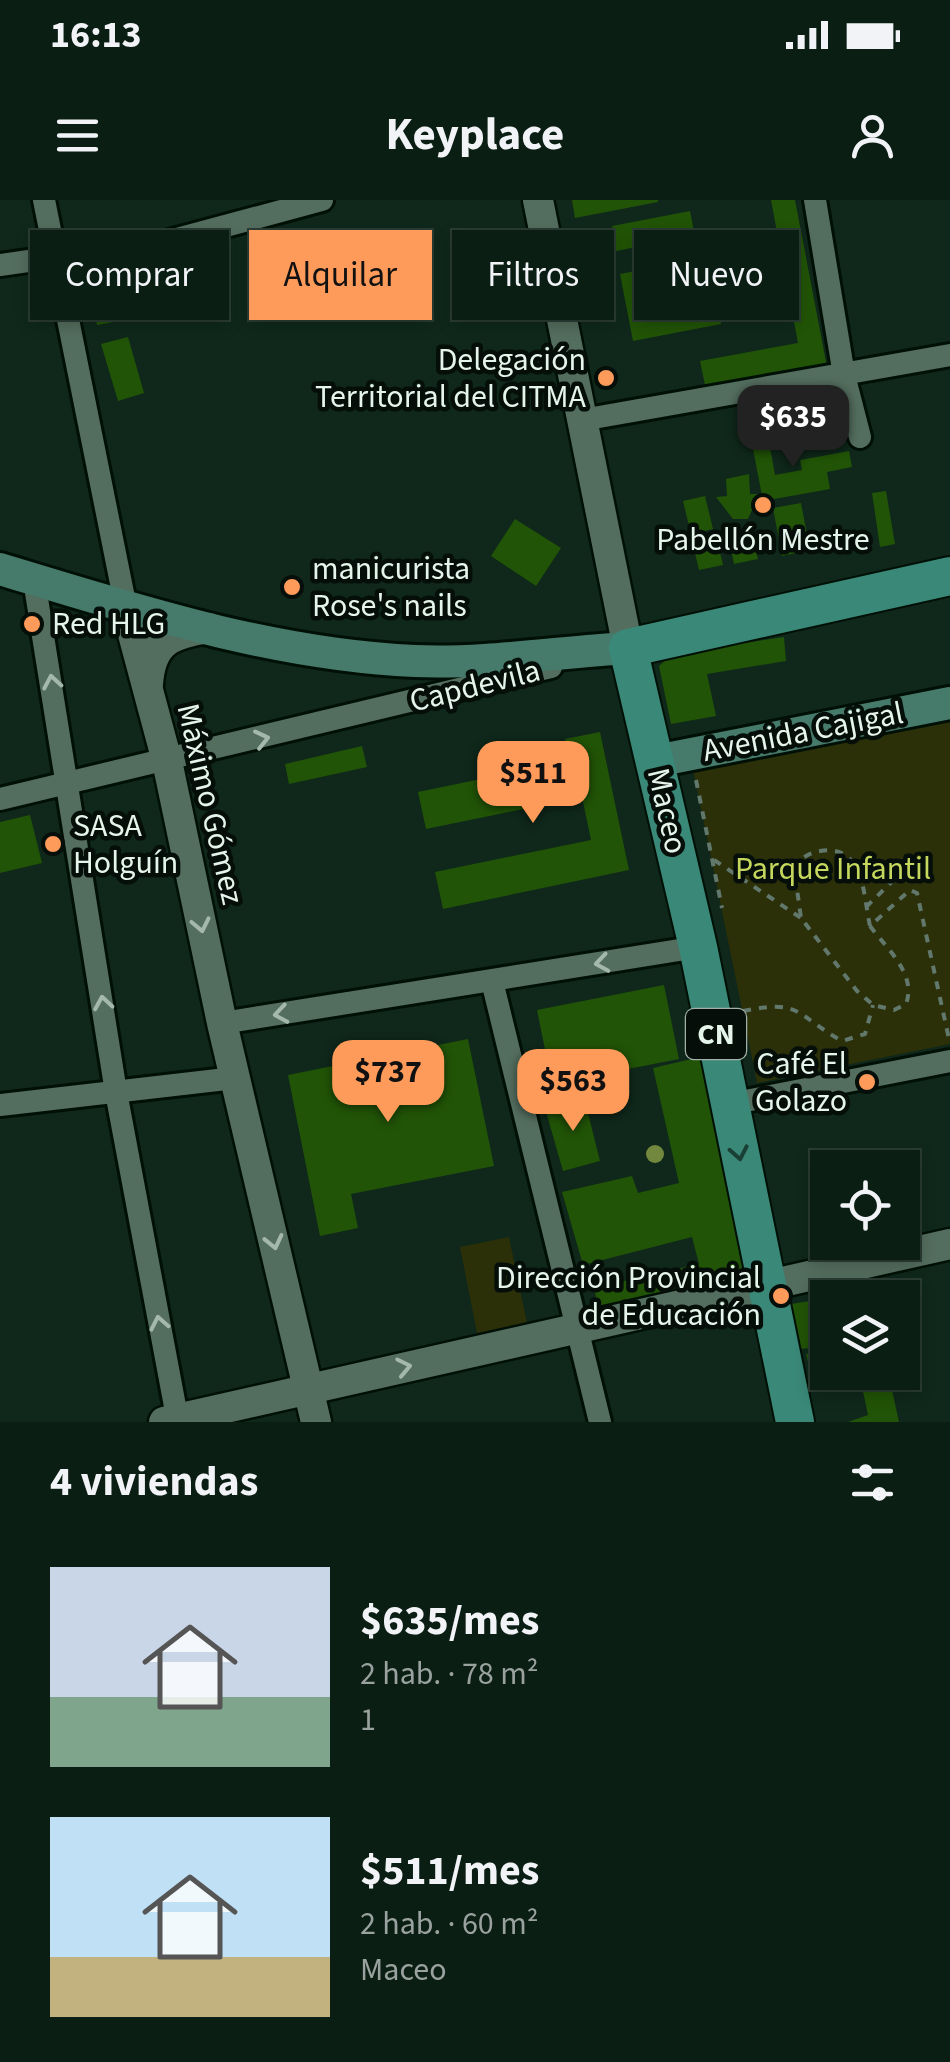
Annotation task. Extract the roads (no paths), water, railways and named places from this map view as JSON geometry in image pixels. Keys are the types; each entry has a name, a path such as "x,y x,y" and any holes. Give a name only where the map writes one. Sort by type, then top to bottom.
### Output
{"main road":[{"path":"0,569 126,608 299,649 418,661 628,648"},
{"name":"Capdevila","path":"628,648 950,576"},
{"name":"Maceo","path":"628,648 698,947 795,1422"},
{"name":"Avenida Cajigal","path":"656,762 950,703"}],"street":[{"name":"Máximo Gómez","path":"44,200 50,230"},
{"name":"Maceo","path":"538,200 628,648"},
{"path":"814,200 844,375 860,436"},
{"path":"195,230 308,202"},
{"path":"0,266 30,265"},
{"name":"Máximo Gómez","path":"68,320 126,608 167,761 222,1023 316,1422"},
{"path":"582,420 950,355"},
{"path":"34,580 173,1421 950,1244"},
{"path":"147,687 154,652 176,634 212,628"},
{"name":"Capdevila","path":"0,798 628,648"},
{"path":"222,1023 698,947"},
{"path":"492,981 600,1422"},
{"path":"730,1104 950,1061"},
{"path":"0,1105 235,1078"}],"place":[{"name":"Delegación Territorial del CITMA","path":"606,378"},
{"name":"Pabellón Mestre","path":"763,505"},
{"name":"manicurista Rose's nails","path":"292,587"},
{"name":"Red HLG","path":"32,624"},
{"name":"SASA Holguín","path":"53,844"},
{"name":"Café El Golazo","path":"867,1082"},
{"name":"Dirección Provincial de Educación","path":"781,1296"}],"park label":[{"name":"Parque Infantil","path":"833,869"}]}
